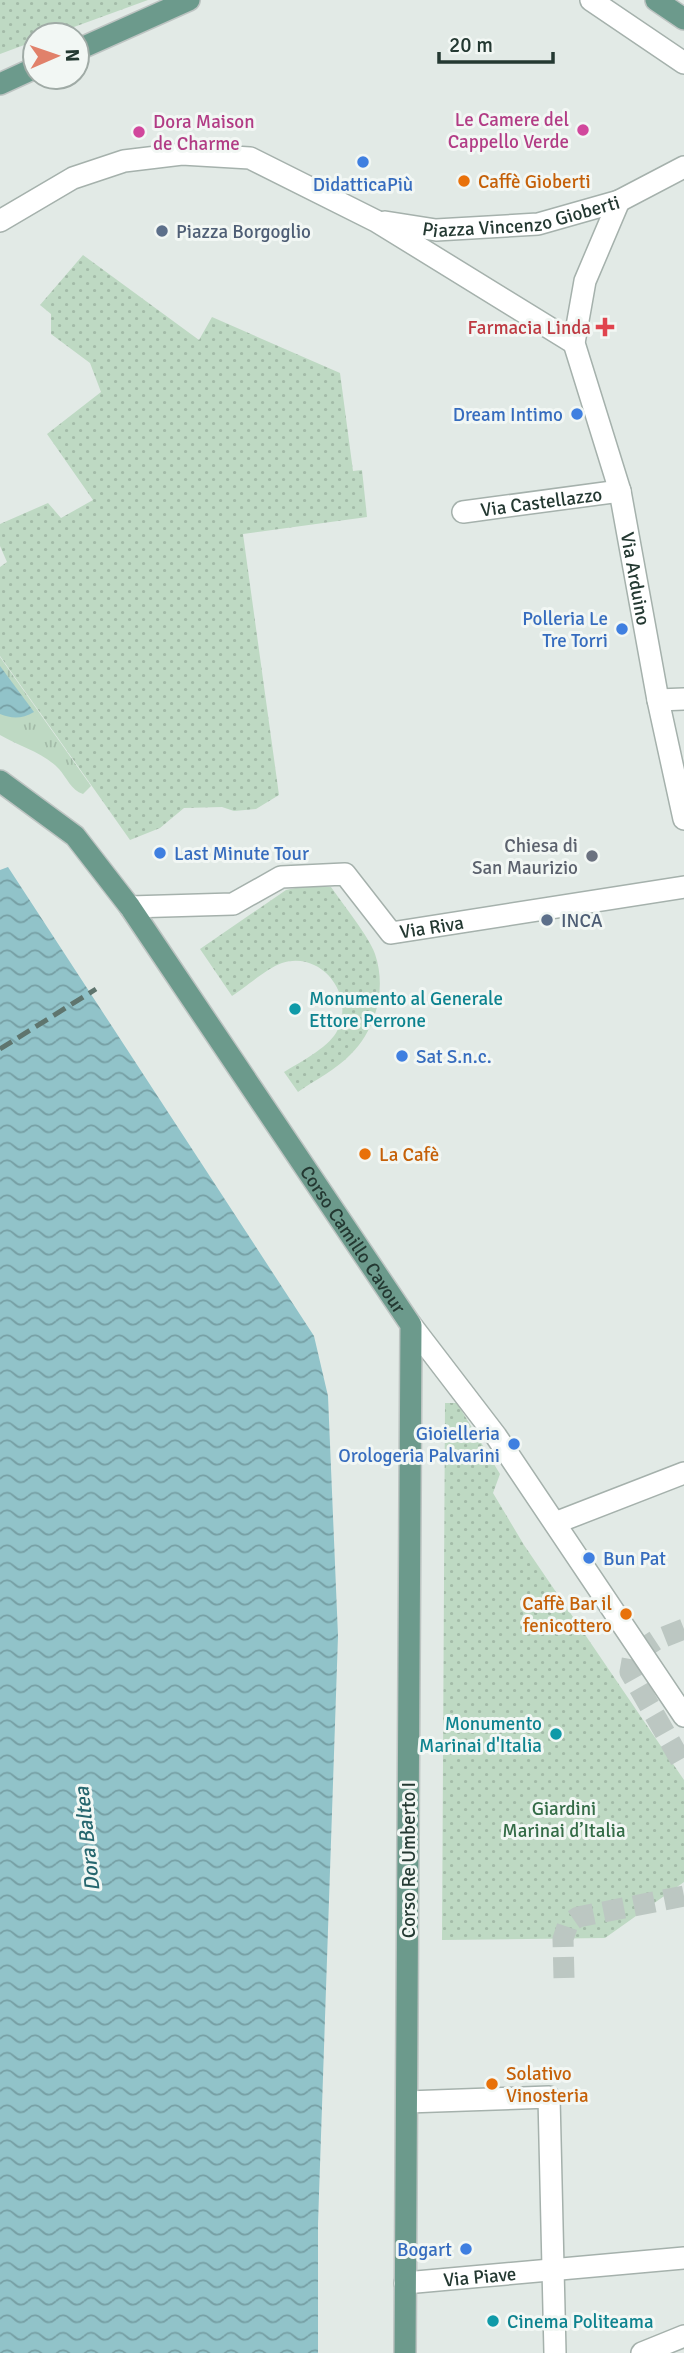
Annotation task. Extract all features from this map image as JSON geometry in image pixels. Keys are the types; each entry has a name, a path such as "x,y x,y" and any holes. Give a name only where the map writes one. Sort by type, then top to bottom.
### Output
{"main road":[{"path":"91,44 189,0"},
{"path":"656,0 684,19"},
{"path":"0,84 21,74"},
{"name":"Corso Camillo Cavour","path":"0,781 75,836 130,907 411,1325"},
{"name":"Corso Re Umberto I","path":"405,2353 411,1325"}],"street":[{"path":"591,0 684,63"},
{"path":"0,221 73,178 124,160 182,153 250,158 376,221"},
{"path":"620,201 684,167"},
{"name":"Piazza Vincenzo Gioberti","path":"376,221 436,230 538,224 620,201"},
{"name":"Piazza Vincenzo Gioberti","path":"376,221 574,342 585,281 620,201"},
{"name":"Via Arduino","path":"574,342 620,491 658,700 684,819"},
{"name":"Via Castellazzo","path":"463,512 620,491"},
{"path":"658,700 684,699"},
{"name":"Via Riva","path":"130,907 233,904 281,877 345,874 391,933 684,887"},
{"name":"Corso Camillo Cavour","path":"411,1325 496,1436 684,1716"},
{"path":"555,1523 684,1473"},
{"path":"407,2102 549,2097 555,2353"},
{"name":"Via Piave","path":"405,2283 684,2258"},
{"path":"642,2353 684,2336"}],"green space":[{"path":"0,0 148,0 90,21 21,21 21,46 0,54"},
{"path":"83,255 199,340 212,317 340,373 353,471 362,470 367,517 243,534 279,795 256,809 234,811 222,807 184,808 160,828 130,840 0,656 0,567 7,562 0,546 0,524 48,503 61,518 93,500 47,434 101,392 90,363 51,334 51,314 40,305"},
{"path":"0,657 91,786 83,794 75,790 59,769 46,758 0,735"},
{"path":"305,886 331,887 372,947 380,981 373,1021 360,1044 339,1065 298,1092 284,1072 332,1039 341,1019 339,992 332,980 323,970 311,964 297,961 282,963 263,973 232,996 200,949 286,890"},
{"name":"Giardini Marinai d’Italia","path":"445,1403 457,1403 500,1474 493,1493 524,1545 684,1780 684,1882 605,1938 442,1940"}],"water":[{"path":"0,666 34,712 17,718 0,714"},
{"name":"Dora Baltea","path":"8,867 314,1336 328,1396 338,1636 318,2224 318,2353 0,2353 0,870"}],"tunnel":[{"path":"684,1629 656,1640 633,1655 630,1672 684,1766"},
{"path":"564,1978 563,1939 568,1924 578,1917 684,1896"}],"railway":[{"path":"0,1049 96,989"}],"place":[{"name":"Le Camere del Cappello Verde","path":"583,130"},
{"name":"Dora Maison de Charme","path":"139,132"},
{"name":"DidatticaPiù","path":"363,162"},
{"name":"Caffè Gioberti","path":"464,181"},
{"name":"Piazza Borgoglio","path":"162,231"},
{"name":"Farmacia Linda","path":"605,327"},
{"name":"Dream Intimo","path":"577,414"},
{"name":"Polleria Le Tre Torri","path":"622,629"},
{"name":"Last Minute Tour","path":"160,853"},
{"name":"Chiesa di San Maurizio","path":"592,856"},
{"name":"INCA","path":"547,920"},
{"name":"Monumento al Generale Ettore Perrone","path":"295,1009"},
{"name":"Sat S.n.c.","path":"402,1056"},
{"name":"La Cafè","path":"365,1154"},
{"name":"Gioielleria Orologeria Palvarini","path":"514,1444"},
{"name":"Bun Pat","path":"589,1558"},
{"name":"Caffè Bar il fenicottero","path":"626,1614"},
{"name":"Monumento Marinai d'Italia","path":"556,1734"},
{"name":"Solativo Vinosteria","path":"492,2084"},
{"name":"Bogart","path":"466,2249"},
{"name":"Cinema Politeama","path":"493,2321"}]}
